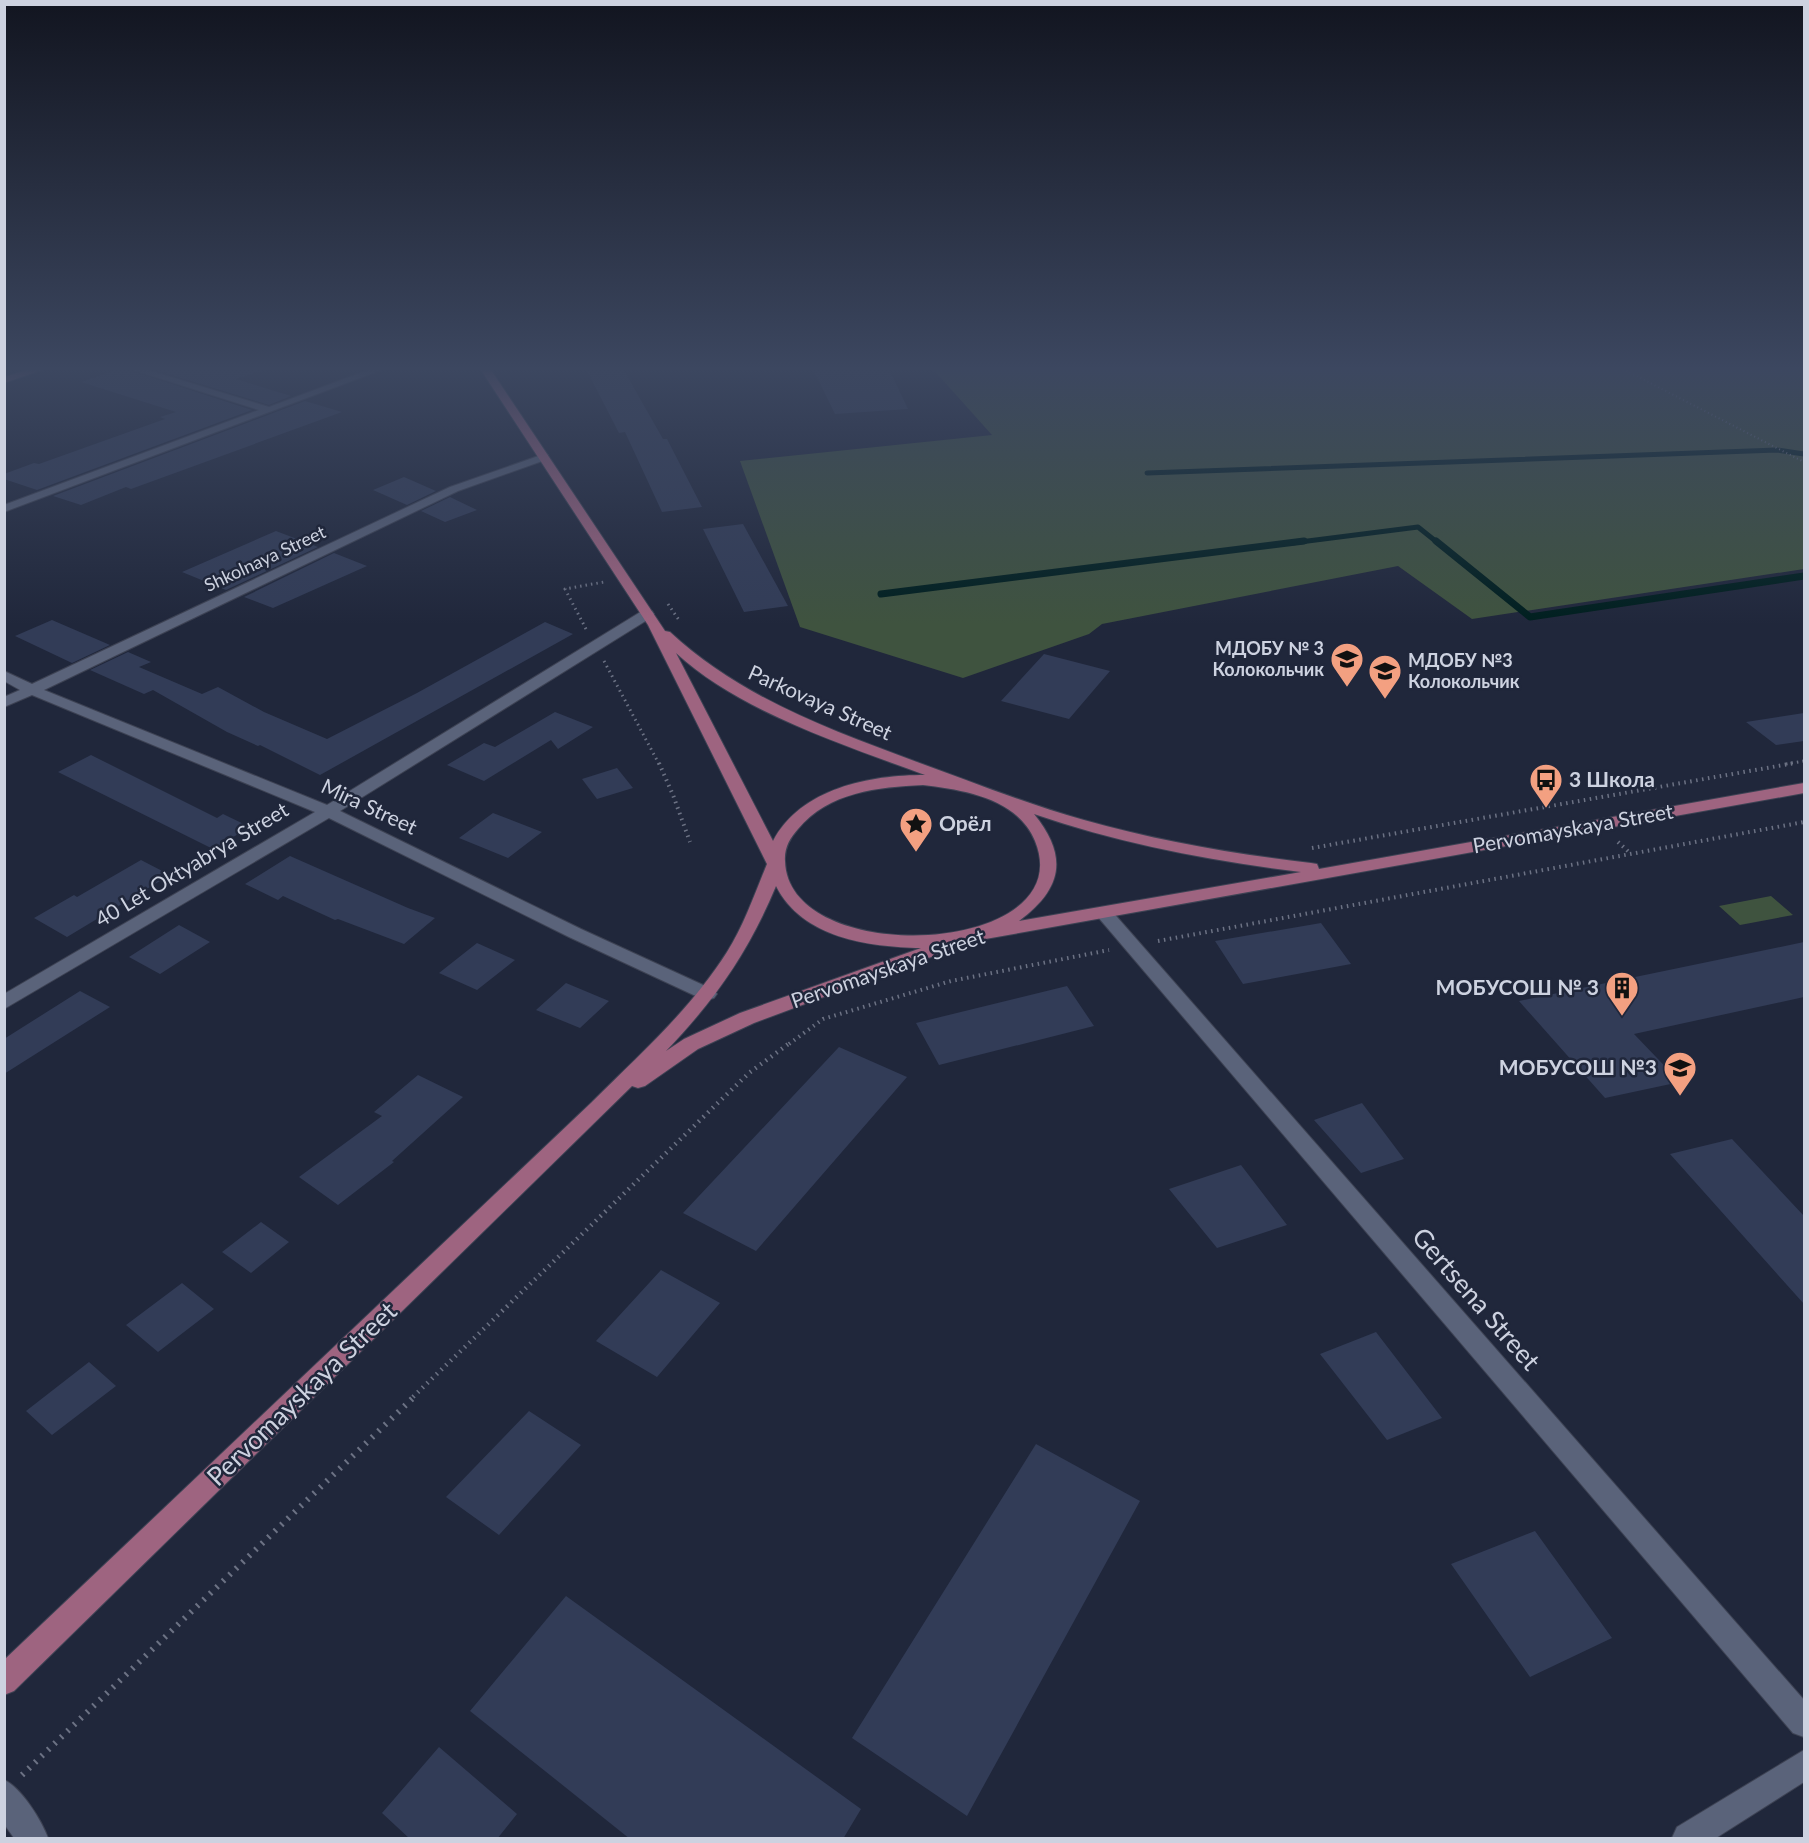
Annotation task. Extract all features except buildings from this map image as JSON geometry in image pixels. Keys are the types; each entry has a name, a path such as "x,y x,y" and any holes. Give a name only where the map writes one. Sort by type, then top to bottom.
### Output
{"main road":[{"name":"Parkovaya Street","path":"541,453 651,620 776,864 782,886 798,906 823,923 856,936 893,942 932,942 970,936"},
{"name":"Parkovaya Street","path":"651,620 692,660 752,699 838,738 984,792"},
{"name":"Pervomayskaya Street","path":"4,1681 599,1107 685,1021 707,994 741,942 776,864 780,840 796,819 820,801 850,788 886,781 923,780 959,784 1079,824 1221,857 1288,867 1342,870"},
{"name":"Pervomayskaya Street","path":"599,1107 691,1044 747,1018 970,936 1804,788"},
{"path":"970,936 1003,923 1029,905 1045,883 1050,861 1044,838 1029,818 1005,801 984,792"}],"street":[{"path":"4,509 154,453"},
{"name":"Shkolnaya Street","path":"4,703 454,489 544,457"},
{"name":"40 Let Oktyabrya Street","path":"4,1003 328,811 596,646 651,620"},
{"name":"Mira Street","path":"4,675 32,690 328,811 575,933 707,994"},
{"name":"Gertsena Street","path":"1104,913 1804,1722"},
{"path":"1688,1839 1804,1765"},
{"path":"9,1790 32,1839"}],"path":[{"path":"1787,453 1804,462"},
{"path":"624,578 565,589 655,754 684,819 690,842"},
{"path":"665,601 684,627"},
{"path":"1305,849 1804,761"},
{"path":"9,1790 749,1073 823,1019 951,981 1804,822"}],"green space":[{"path":"817,453 1804,453 1804,569 1472,619 1398,566 1102,624 1089,634 963,678 800,627 740,461"},
{"path":"1771,896 1793,915 1740,925 1719,906"}],"waterway":[{"path":"1147,473 1695,453"},
{"path":"1797,453 1804,454"},
{"path":"1292,543 1418,527 1438,543"},
{"path":"881,594 1304,541"},
{"path":"1436,541 1530,617 1804,576"}],"place":[{"name":"МДОБУ № 3 Колокольчик","path":"1347,688"},
{"name":"МДОБУ №3 Колокольчик","path":"1385,700"},
{"name":"3 Школа","path":"1546,809"},
{"name":"Орёл","path":"916,853"},
{"name":"МОБУСОШ № 3","path":"1622,1017"},
{"name":"МОБУСОШ №3","path":"1680,1097"}]}
